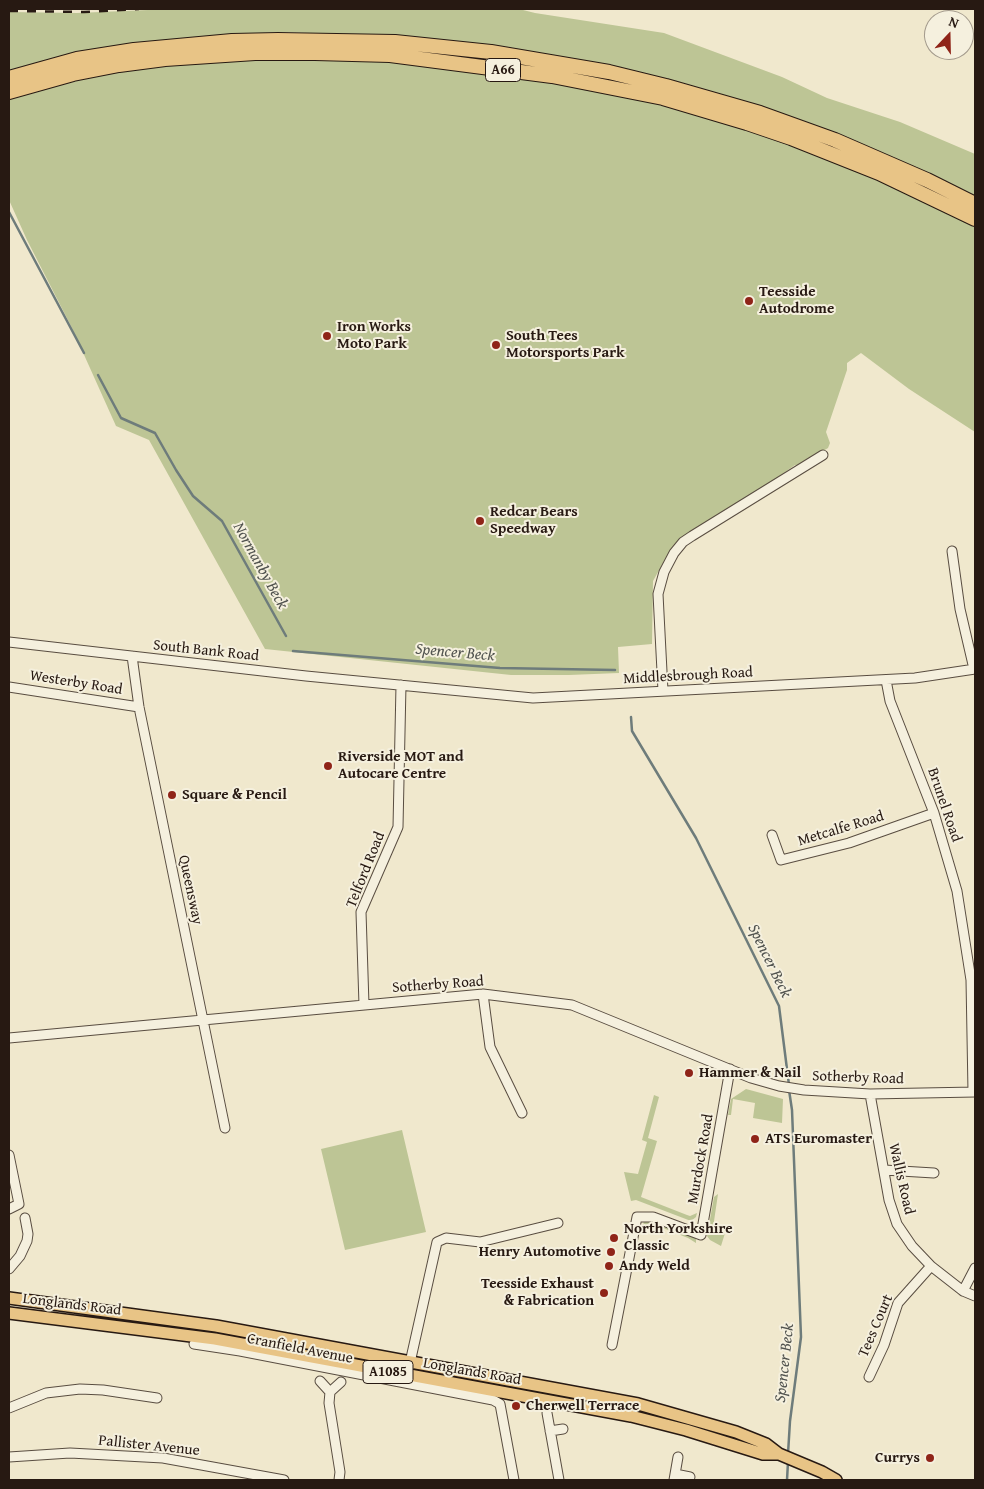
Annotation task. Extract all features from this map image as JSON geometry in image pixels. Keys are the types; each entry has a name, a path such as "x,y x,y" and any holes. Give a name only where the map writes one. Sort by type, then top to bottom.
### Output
{"highway":[{"name":"A66","path":"9,78 86,58 143,49 232,41 394,42 492,52 609,72 760,113 826,137 975,204"},
{"name":"A66","path":"9,92 72,74 119,65 164,59 255,53 390,55 552,76 663,98 748,123 880,173 975,219"}],"main road":[{"name":"Longlands Road","path":"9,1298 216,1326 638,1404 736,1432 766,1444 781,1455"},
{"name":"Longlands Road","path":"9,1313 215,1339 631,1416 713,1437 762,1454 781,1455"},
{"name":"A1085","path":"781,1455 836,1480"}],"street":[{"path":"663,691 658,594 664,572 674,553 683,542 692,536 823,455"},
{"path":"952,551 960,609 974,669"},
{"name":"South Bank Road","path":"9,642 401,685"},
{"name":"Queensway","path":"132,656 139,707 225,1128"},
{"name":"Middlesbrough Road","path":"401,685 533,698 886,680 915,678 974,669"},
{"name":"Brunel Road","path":"886,680 890,701 934,813 957,891 973,980 974,1092"},
{"name":"Telford Road","path":"364,1005 361,912 398,827 401,685"},
{"name":"Westerby Road","path":"9,687 139,707"},
{"name":"Metcalfe Road","path":"772,835 781,860 849,842 934,813"},
{"path":"483,994 490,1048 522,1112"},
{"name":"Sotherby Road","path":"9,1038 483,994 572,1005 751,1078 779,1086 870,1094 974,1092"},
{"name":"Murdock Road","path":"612,1345 637,1216 653,1217 701,1235 730,1069"},
{"name":"Wallis Road","path":"870,1094 889,1200 897,1224 912,1246 931,1266 963,1291 975,1296"},
{"path":"9,1156 20,1204 9,1209"},
{"path":"884,1170 934,1173"},
{"path":"9,1269 20,1256 27,1242 28,1234 24,1218"},
{"path":"407,1376 438,1242 446,1238 480,1242 558,1223"},
{"name":"Tees Court","path":"869,1377 884,1345 898,1303 931,1266"},
{"path":"963,1291 975,1268"},
{"name":"Cranfield Avenue","path":"194,1344 240,1351 493,1400 500,1404 514,1480"},
{"path":"320,1381 330,1392"},
{"path":"339,1480 340,1472 329,1403 330,1392 341,1382"},
{"path":"9,1408 46,1393 80,1389 103,1390 157,1398"},
{"path":"548,1414 559,1480"},
{"path":"550,1430 564,1429"},
{"name":"Pallister Avenue","path":"9,1457 70,1453 163,1458 284,1480"},
{"path":"678,1457 674,1477 690,1477"}],"green space":[{"path":"171,9 519,9 664,33 782,77 827,98 900,122 975,154 975,198 771,111 686,84 598,64 395,36 279,32 189,38 9,74 9,12 77,13"},
{"name":"South Tees Motorsports Park","path":"288,57 379,60 512,74 654,101 782,140 889,183 975,224 975,432 909,389 861,353 847,363 847,370 826,432 830,443 828,448 798,466 795,465 667,556 653,581 652,644 618,647 619,673 511,675 265,649 149,440 116,426 72,328 27,240 9,200 9,99 99,75 177,65"},
{"path":"746,1089 783,1099 782,1123 753,1118 755,1103 733,1099 731,1115 728,1115 731,1099"},
{"path":"654,1095 659,1097 648,1138 657,1141 641,1197 690,1216 697,1213 696,1217 691,1221 636,1200 631,1201 624,1172 638,1174 647,1142 642,1140"},
{"path":"402,1130 426,1232 345,1250 321,1149"},
{"path":"718,1194 713,1228 726,1230 721,1246 710,1240 707,1236 714,1197"},
{"path":"644,1220 696,1237 696,1243 653,1224 647,1226 645,1235 642,1234"}],"waterway":[{"name":"Normanby Beck","path":"9,212 84,353"},
{"name":"Normanby Beck","path":"98,375 121,418 155,433 193,496 222,521 286,636"},
{"name":"Spencer Beck","path":"293,651 500,668 615,670"},
{"name":"Spencer Beck","path":"631,717 632,731 696,838 779,1006 789,1085"},
{"name":"Spencer Beck","path":"788,1454 790,1421 801,1337 792,1110 789,1090"},
{"name":"Spencer Beck","path":"787,1480 788,1462"}],"railway":[{"path":"9,11 84,12 139,9"}],"place":[{"name":"Teesside Autodrome","path":"749,301"},
{"name":"Iron Works Moto Park","path":"327,336"},
{"name":"South Tees Motorsports Park","path":"496,345"},
{"name":"Redcar Bears Speedway","path":"480,521"},
{"name":"Riverside MOT and Autocare Centre","path":"328,766"},
{"name":"Square & Pencil","path":"172,795"},
{"name":"Hammer & Nail","path":"689,1073"},
{"name":"ATS Euromaster","path":"755,1139"},
{"name":"North Yorkshire Classic","path":"614,1238"},
{"name":"Henry Automotive","path":"611,1252"},
{"name":"Andy Weld","path":"609,1266"},
{"name":"Teesside Exhaust & Fabrication","path":"604,1293"},
{"name":"Cherwell Terrace","path":"516,1406"},
{"name":"Currys","path":"930,1458"}]}
